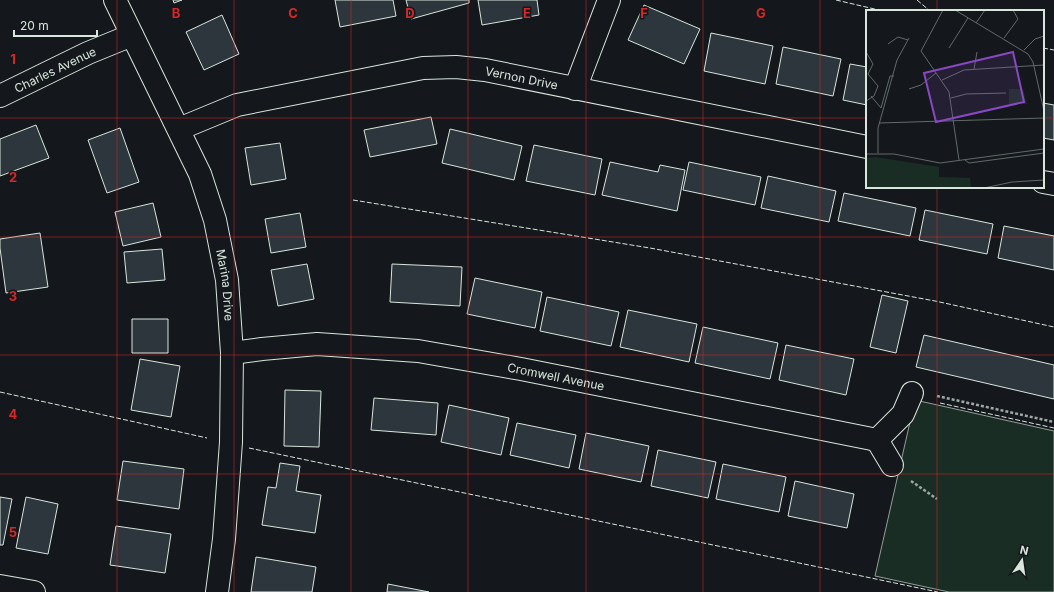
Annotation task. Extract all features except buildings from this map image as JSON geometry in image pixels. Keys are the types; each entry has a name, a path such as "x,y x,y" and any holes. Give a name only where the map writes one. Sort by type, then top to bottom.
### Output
{"street":[{"name":"Marina Drive","path":"115,0 200,174 215,220 227,280 232,353 231,442 224,539 216,592"},
{"path":"575,89 609,0"},
{"name":"Charles Avenue","path":"0,96 88,53 132,35"},
{"name":"Vernon Drive","path":"179,129 238,105 423,68 456,67 484,70 866,147"},
{"path":"1044,182 1054,184"},
{"name":"Cromwell Avenue","path":"232,353 317,344 418,351 521,369 877,440"},
{"path":"892,465 877,440 903,414 912,393"},
{"path":"0,586 34,592"}],"path":[{"path":"912,393 932,395 1054,422"},
{"path":"892,465 895,470 936,499"}],"green space":[{"path":"915,400 1054,431 1054,592 949,592 875,576"}],"fence":[{"path":"836,0 879,10"},
{"path":"917,0 929,10"},
{"path":"1044,48 1054,50"},
{"path":"353,200 650,248 935,301 1054,327"},
{"path":"0,392 207,438"},
{"path":"940,403 1054,428"},
{"path":"249,448 938,592"}]}
